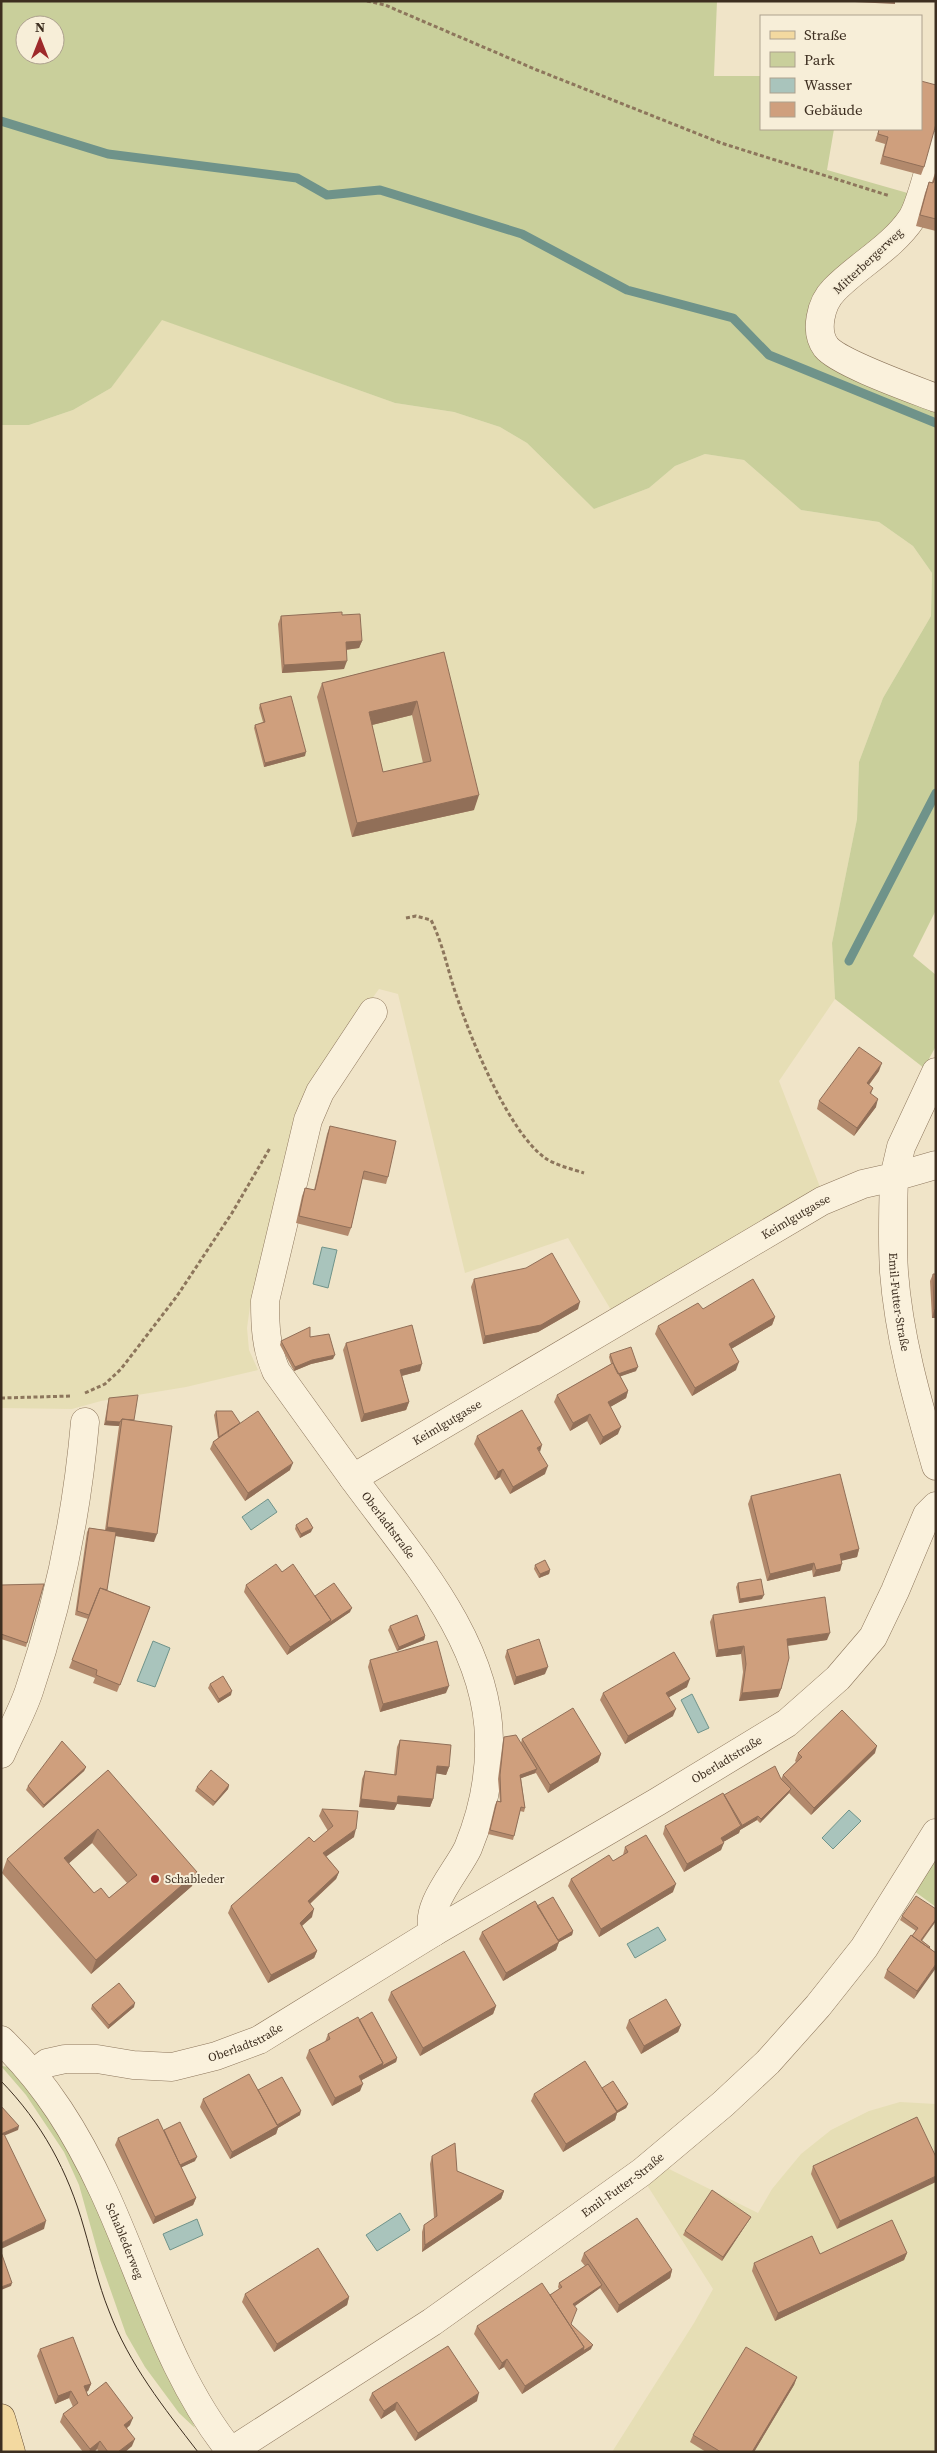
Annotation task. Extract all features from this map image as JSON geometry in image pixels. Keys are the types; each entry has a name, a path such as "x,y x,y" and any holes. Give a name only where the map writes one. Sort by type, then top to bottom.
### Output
{"main road":[{"path":"1,2418 10,2452"}],"street":[{"name":"Mitterbergerweg","path":"936,146 913,216 900,234 832,292 821,314 820,330 825,346 842,358 936,398"},
{"path":"353,1478 276,1372 268,1353 265,1328 265,1300 308,1120 320,1092 373,1012"},
{"path":"936,1072 901,1147 894,1177 929,1169 936,1165"},
{"name":"Keimlgutgasse","path":"353,1478 822,1201 863,1184 894,1177"},
{"name":"Emil-Futter-Straße","path":"894,1177 894,1264 901,1326 913,1387 936,1466"},
{"path":"1,1754 28,1692 53,1614 71,1534 81,1471 85,1422"},
{"name":"Oberladtstraße","path":"353,1478 436,1592 460,1630 476,1668 485,1706 489,1740 487,1777 480,1814 467,1849 433,1911 430,1925 434,1932"},
{"name":"Oberladtstraße","path":"34,2073 47,2063 65,2059 97,2059 138,2065 172,2066 216,2056 259,2040 434,1932 657,1802 787,1723 838,1678 873,1637 927,1515 936,1506"},
{"name":"Emil-Futter-Straße","path":"230,2452 432,2322 642,2172 723,2104 768,2062 818,2006 864,1948 936,1833"},
{"name":"Schablederweg","path":"3,2045 34,2073 74,2133 103,2190 176,2363 210,2426 230,2452"}],"path":[{"path":"367,1 385,5 537,70 721,143 881,194 917,203"},
{"path":"406,918 416,916 431,920 442,941 458,1000 491,1080 519,1131 546,1158 584,1173"},
{"path":"1,1398 80,1396 105,1384 121,1369 177,1296 232,1213 272,1145"}],"shaded area":[{"path":"161,319 395,403 454,412 500,427 527,443 594,509 649,488 675,466 705,454 744,460 801,510 879,522 913,546 932,573 931,616 883,698 859,762 857,819 832,943 835,999 779,1081 820,1187 611,1310 568,1238 465,1273 398,994 379,989 340,1043 298,1120 251,1299 247,1328 249,1350 258,1370 186,1387 101,1401 72,1409 1,1408 1,425 29,425 73,410 111,388"},
{"path":"900,2102 936,2104 936,2452 612,2452 694,2323 713,2289 647,2185 667,2168 758,2213 772,2189 801,2154 831,2130 869,2111"}],"green space":[{"path":"1,1 717,1 714,76 760,76 760,130 834,130 827,170 918,196 807,319 936,407 936,910 913,956 936,975 936,1046 924,1068 835,999 832,943 857,819 859,762 883,698 931,616 932,573 913,546 879,522 801,510 744,460 705,454 675,466 649,488 594,509 527,443 500,427 454,412 395,403 162,320 111,388 73,410 29,425 1,425"},
{"path":"936,1855 936,1907 914,1891"},
{"path":"1,2066 11,2067 25,2078 84,2175 195,2428 179,2413 145,2367 126,2334 100,2260 79,2185 64,2152 26,2095"}],"water":[{"path":"322,1247 337,1250 328,1288 313,1284"},
{"path":"268,1499 277,1512 251,1530 242,1517"},
{"path":"153,1641 170,1648 155,1687 137,1681"},
{"path":"692,1694 709,1728 698,1733 681,1700"},
{"path":"849,1810 861,1821 833,1849 822,1838"},
{"path":"658,1927 666,1940 635,1958 627,1944"},
{"path":"400,2213 410,2230 377,2251 366,2235"},
{"path":"197,2219 203,2235 170,2250 163,2234"}],"building":[{"path":"922,81 936,85 936,124 924,167 883,156 888,137 878,134 879,130 922,130"},
{"path":"936,174 936,219 920,215 929,182 933,183"},
{"path":"342,612 342,615 360,614 362,641 346,642 347,661 284,665 281,616"},
{"path":"444,652 479,795 357,823 322,683","holes":["417,701 431,761 383,772 369,712"]},
{"path":"291,696 306,752 265,763 255,725 265,722 260,704"},
{"path":"859,1047 882,1063 867,1083 873,1088 870,1093 878,1099 857,1128 819,1101"},
{"path":"330,1126 396,1141 388,1177 364,1171 351,1228 299,1216 305,1188 315,1190"},
{"path":"552,1253 580,1302 541,1325 485,1336 474,1279 526,1268"},
{"path":"933,1274 936,1274 936,1310 934,1310"},
{"path":"753,1279 775,1317 729,1344 739,1362 695,1388 658,1326 698,1303 703,1309"},
{"path":"412,1325 422,1364 400,1370 409,1402 364,1414 346,1343"},
{"path":"310,1327 310,1337 329,1334 335,1355 312,1360 295,1367 281,1341"},
{"path":"631,1347 638,1367 618,1374 610,1354"},
{"path":"613,1363 628,1391 608,1402 621,1427 603,1437 590,1414 573,1423 557,1395"},
{"path":"138,1395 134,1420 106,1421 109,1398"},
{"path":"522,1410 542,1445 537,1448 548,1466 513,1487 503,1469 498,1472 477,1436"},
{"path":"216,1411 232,1411 240,1423 219,1437"},
{"path":"258,1411 293,1463 248,1493 213,1442"},
{"path":"122,1419 172,1426 157,1534 107,1527"},
{"path":"840,1474 859,1549 840,1554 842,1564 816,1570 814,1563 770,1574 751,1496"},
{"path":"307,1518 313,1528 301,1534 296,1525"},
{"path":"89,1528 116,1532 107,1590 100,1588 89,1615 77,1611"},
{"path":"545,1560 550,1570 540,1574 535,1565"},
{"path":"276,1564 282,1572 293,1564 331,1620 290,1647 246,1585"},
{"path":"761,1579 764,1595 740,1599 738,1583"},
{"path":"334,1583 352,1608 329,1623 331,1620 315,1596"},
{"path":"44,1584 27,1643 1,1634 1,1585"},
{"path":"100,1588 150,1607 120,1685 96,1675 97,1670 72,1660"},
{"path":"825,1597 830,1633 787,1639 789,1658 781,1689 742,1693 746,1664 744,1646 718,1650 713,1615"},
{"path":"417,1615 425,1636 399,1647 390,1626"},
{"path":"539,1639 548,1667 516,1677 507,1650"},
{"path":"437,1641 449,1686 383,1704 370,1660"},
{"path":"674,1652 690,1679 666,1693 676,1709 628,1736 603,1693"},
{"path":"223,1676 232,1691 219,1699 210,1684"},
{"path":"573,1708 601,1754 550,1785 522,1739"},
{"path":"842,1710 877,1746 814,1808 783,1775 802,1757 798,1753"},
{"path":"516,1735 537,1769 520,1775 525,1808 521,1807 514,1836 490,1830 497,1801 501,1802 500,1775 504,1737"},
{"path":"400,1740 451,1745 449,1767 437,1766 433,1799 398,1796 397,1803 361,1799 365,1771 396,1775"},
{"path":"62,1741 86,1767 44,1805 28,1786"},
{"path":"775,1766 781,1779 791,1789 761,1819 758,1816 741,1826 724,1795"},
{"name":"Schableder","path":"108,1770 197,1872 96,1960 7,1859","holes":["98,1829 137,1875 109,1898 101,1888 94,1893 64,1858"]},
{"path":"211,1770 229,1785 215,1802 197,1787"},
{"path":"723,1793 742,1825 721,1838 724,1843 687,1864 665,1826"},
{"path":"322,1809 358,1811 356,1829 323,1853 339,1872 308,1901 314,1909 300,1923 317,1951 271,1975 231,1906 309,1837 314,1842 333,1826"},
{"path":"646,1835 676,1884 601,1929 571,1879 609,1855 613,1861 628,1852 625,1847"},
{"path":"916,1896 936,1909 936,1919 921,1940 929,1948 912,1936 918,1928 902,1916"},
{"path":"553,1897 573,1931 558,1940 537,1906"},
{"path":"535,1901 559,1942 506,1973 482,1932"},
{"path":"911,1935 936,1953 936,1964 917,1991 887,1970"},
{"path":"464,1951 496,2006 423,2048 391,1992"},
{"path":"119,1983 135,2003 109,2025 92,2005"},
{"path":"666,1999 681,2025 644,2046 629,2020"},
{"path":"372,2012 397,2058 382,2066 383,2063 359,2020"},
{"path":"358,2017 383,2063 359,2076 363,2084 335,2098 309,2050 330,2039 328,2034"},
{"path":"585,2061 617,2112 566,2144 534,2094"},
{"path":"249,2074 278,2126 232,2152 203,2099"},
{"path":"282,2077 301,2111 277,2125 258,2090"},
{"path":"613,2081 628,2104 617,2111 602,2088"},
{"path":"1,2106 19,2126 1,2134"},
{"path":"917,2117 936,2157 936,2176 840,2221 813,2166"},
{"path":"158,2119 196,2198 155,2217 118,2138"},
{"path":"180,2122 197,2157 180,2165 164,2130"},
{"path":"4,2134 46,2221 1,2243 1,2135"},
{"path":"455,2143 457,2171 504,2191 425,2245 424,2225 437,2216 432,2156"},
{"path":"712,2190 751,2217 723,2257 685,2231"},
{"path":"637,2218 672,2270 619,2305 584,2253"},
{"path":"892,2220 907,2253 778,2313 754,2263 812,2236 820,2254"},
{"path":"318,2248 349,2297 277,2344 245,2294"},
{"path":"1,2252 12,2283 1,2287"},
{"path":"588,2264 602,2285 573,2304 577,2309 571,2324 593,2345 583,2351 584,2347 550,2295 562,2287 559,2283"},
{"path":"542,2283 584,2347 525,2386 507,2359 502,2363 477,2326"},
{"path":"73,2337 91,2384 84,2386 88,2396 106,2382 133,2418 124,2425 135,2439 118,2452 108,2452 100,2441 90,2449 63,2414 78,2403 71,2391 58,2396 40,2349"},
{"path":"448,2346 479,2393 418,2433 397,2402 384,2411 372,2393"},
{"path":"746,2347 797,2377 752,2452 721,2452 693,2435"}],"waterway":[{"path":"1,121 108,154 297,178 327,195 380,190 522,234 627,290 733,318 769,355 936,423"},
{"path":"849,961 936,793"}],"tram line":[{"path":"1,2081 16,2097 41,2131 62,2168 78,2207 105,2301 127,2349 148,2385 198,2452"}],"place":[{"name":"Schableder","path":"155,1879"}]}
